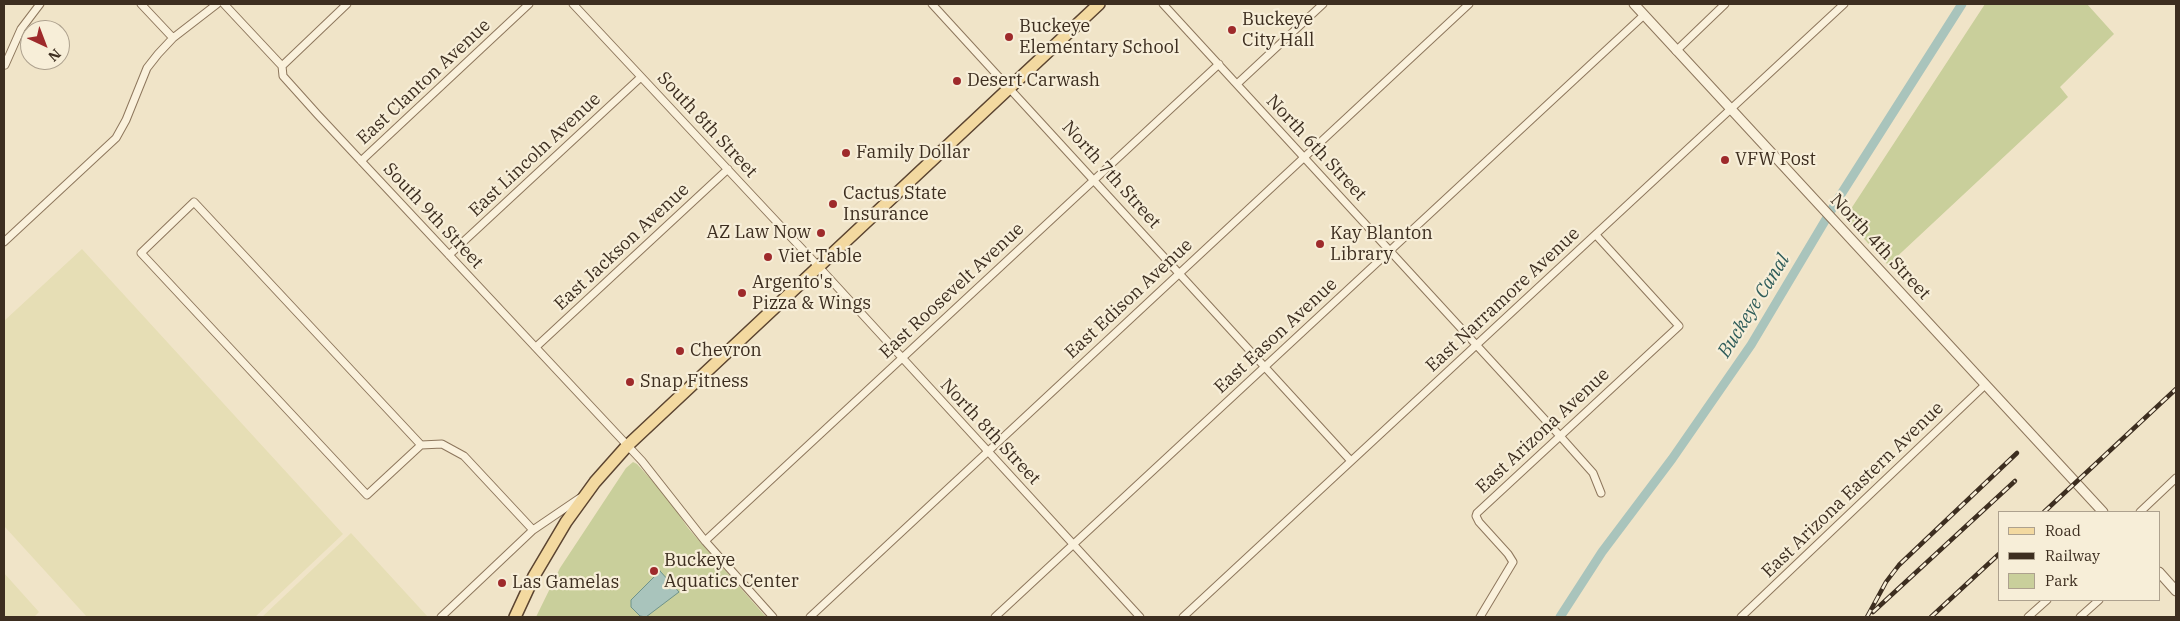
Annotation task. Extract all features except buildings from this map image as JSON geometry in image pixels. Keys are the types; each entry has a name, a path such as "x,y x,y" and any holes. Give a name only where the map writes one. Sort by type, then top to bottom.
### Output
{"main road":[{"path":"515,617 550,548 585,495 627,446 1099,4"}],"street":[{"path":"4,65 21,29 40,4"},
{"path":"142,4 173,38"},
{"path":"4,242 116,138 126,120 148,68 158,54 173,38 216,4"},
{"name":"South 9th Street","path":"224,4 282,66 282,76 659,481 706,541 773,617"},
{"path":"282,66 347,4"},
{"name":"East Clanton Avenue","path":"361,161 529,4"},
{"name":"South 8th Street","path":"573,4 818,266"},
{"name":"North 7th Street","path":"932,4 1351,460"},
{"name":"North 6th Street","path":"1163,4 1594,473 1601,493"},
{"path":"1237,84 1323,4"},
{"name":"East Edison Avenue","path":"810,617 1469,4"},
{"name":"North 4th Street","path":"1634,4 2102,511"},
{"path":"1676,51 1725,4"},
{"name":"East Narramore Avenue","path":"1183,617 1844,4"},
{"name":"East Eason Avenue","path":"995,617 1644,15"},
{"name":"East Roosevelt Avenue","path":"706,541 1219,64"},
{"name":"East Lincoln Avenue","path":"449,255 641,77"},
{"name":"East Jackson Avenue","path":"536,347 728,169"},
{"path":"421,445 194,202 141,253 367,495 421,445 442,444 464,456 533,530"},
{"name":"East Arizona Avenue","path":"1480,617 1513,562 1476,516 1679,326 1596,235"},
{"name":"North 8th Street","path":"818,266 1140,617"},
{"name":"East Arizona Eastern Avenue","path":"1741,617 1985,385"},
{"path":"2141,511 2176,478"},
{"path":"441,617 533,530 585,495"},
{"path":"2160,573 2176,591"},
{"path":"2028,617 2046,601"},
{"path":"2080,617 2098,601"}],"shaded area":[{"path":"82,249 343,534 255,617 87,617 4,526 4,321"},
{"path":"351,533 428,617 262,617"},
{"path":"4,573 39,612 34,617 4,617"}],"green space":[{"path":"1985,4 2087,4 2114,34 2060,87 2068,97 1888,265 1845,218"},
{"path":"633,462 667,497 688,528 766,617 536,617 560,568 626,468"}],"water":[{"path":"660,571 679,592 646,617 640,616 631,607 631,600"}],"waterway":[{"name":"Buckeye Canal","path":"1560,617 1602,552 1672,459 1751,345 1838,199 1962,4"}],"railway":[{"path":"2045,511 2176,389"},
{"path":"1867,617 1886,582 1899,565 2017,453"},
{"path":"1873,612 2015,481"},
{"path":"1931,617 1998,555"}],"place":[{"name":"Buckeye City Hall","path":"1232,30"},
{"name":"Buckeye Elementary School","path":"1009,37"},
{"name":"Desert Carwash","path":"957,81"},
{"name":"Family Dollar","path":"846,153"},
{"name":"VFW Post","path":"1725,160"},
{"name":"Cactus State Insurance","path":"833,204"},
{"name":"AZ Law Now","path":"821,233"},
{"name":"Kay Blanton Library","path":"1320,244"},
{"name":"Viet Table","path":"768,257"},
{"name":"Argento's Pizza & Wings","path":"742,293"},
{"name":"Chevron","path":"680,351"},
{"name":"Snap Fitness","path":"630,382"},
{"name":"Buckeye Aquatics Center","path":"654,571"},
{"name":"Las Gamelas","path":"502,583"}]}
